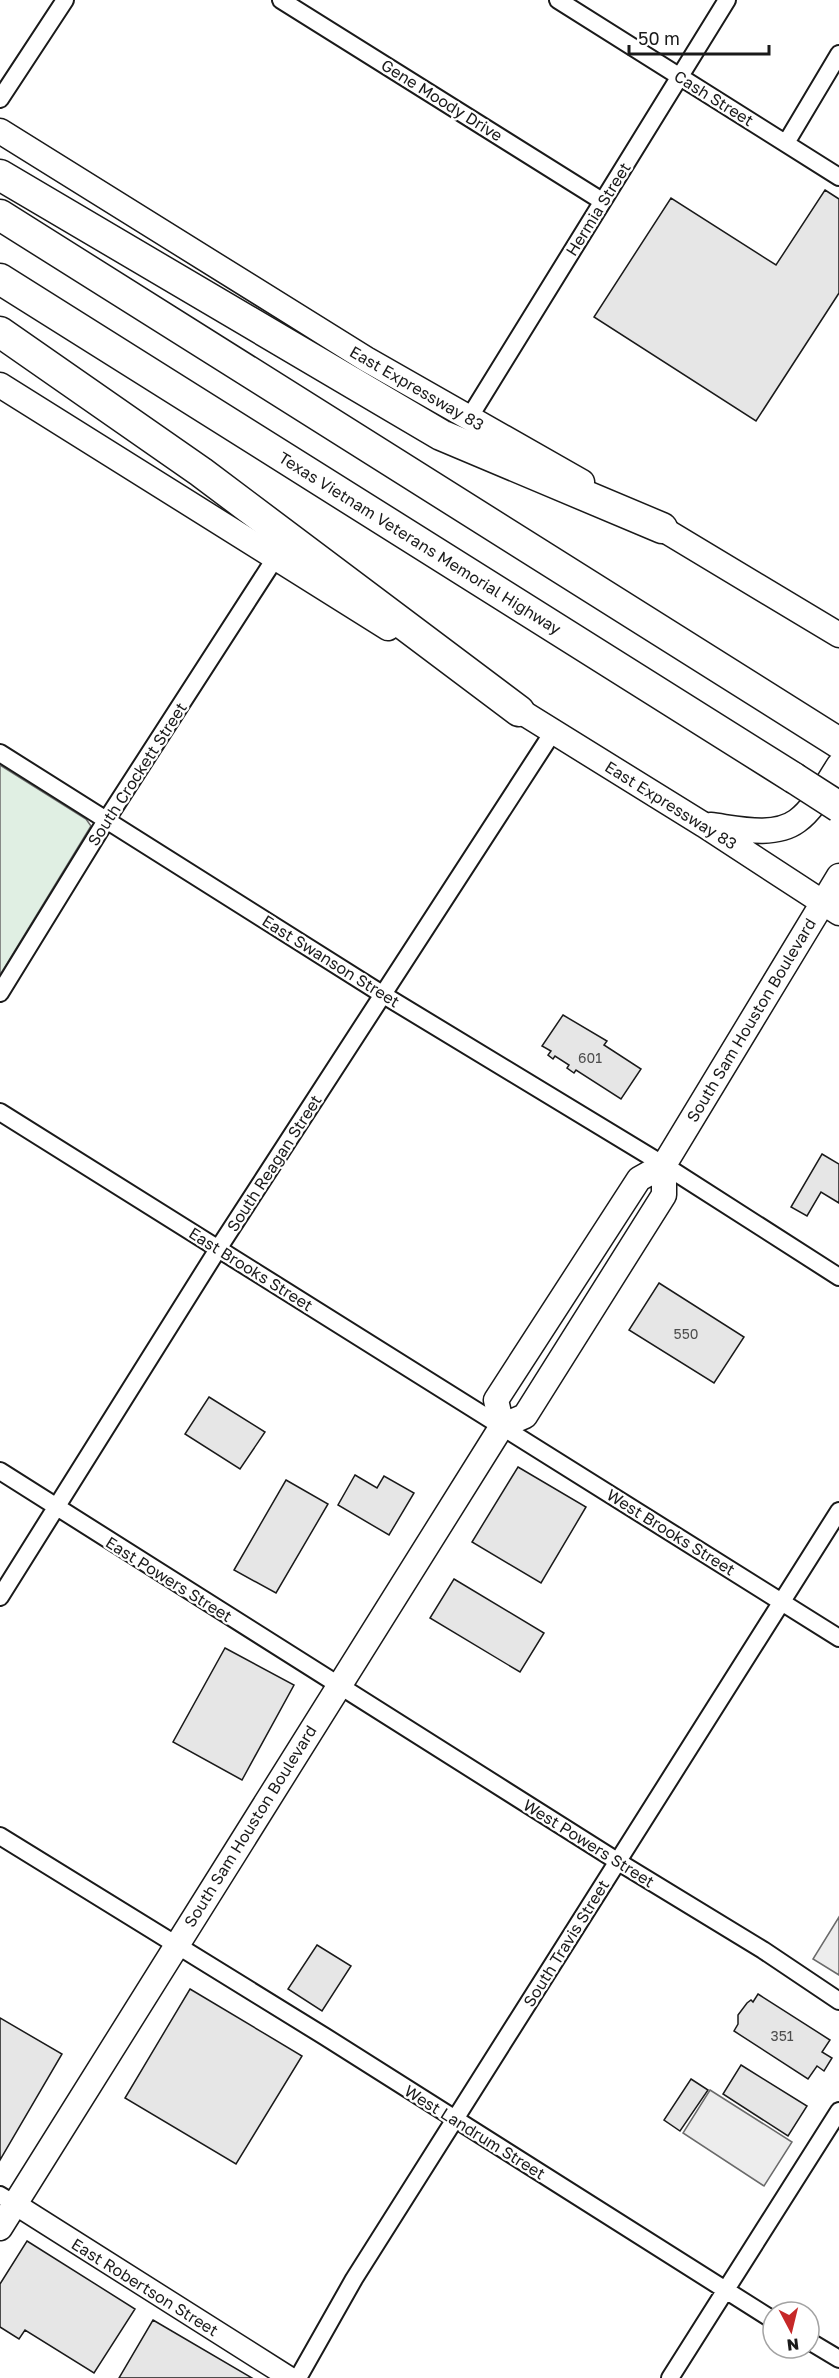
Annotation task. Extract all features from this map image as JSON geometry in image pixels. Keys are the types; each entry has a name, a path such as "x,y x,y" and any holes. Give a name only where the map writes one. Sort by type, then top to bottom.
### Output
{"highway":[{"path":"0,175 441,435 662,528"},
{"path":"0,216 832,739"},
{"name":"Texas Vietnam Veterans Memorial Highway","path":"0,279 839,807"},
{"path":"0,332 201,472 519,711"}],"main road":[{"name":"East Expressway 83","path":"0,131 366,359 662,528 839,635"},
{"name":"East Expressway 83","path":"2,391 276,557 704,825 831,908"},
{"path":"704,825 754,830 784,827 796,822 807,811 839,765"},
{"name":"South Sam Houston Boulevard","path":"502,1426 496,1400 639,1179 664,1165 831,908 839,876"},
{"name":"South Sam Houston Boulevard","path":"0,2228 7,2200 176,1944 502,1426 525,1416 664,1195 664,1165"}],"street":[{"path":"0,99 65,0"},
{"name":"Gene Moody Drive","path":"281,0 602,201"},
{"name":"Cash Street","path":"558,0 839,177"},
{"name":"Hermia Street","path":"470,418 727,0"},
{"path":"786,143 839,54"},
{"name":"South Crockett Street","path":"0,993 107,819 276,557"},
{"name":"South Reagan Street","path":"0,1597 218,1249 553,732"},
{"name":"East Swanson Street","path":"0,753 382,994 664,1165 839,1276"},
{"name":"East Brooks Street","path":"0,1112 502,1426"},
{"name":"West Brooks Street","path":"502,1426 839,1638"},
{"name":"East Powers Street","path":"0,1471 339,1686"},
{"name":"South Travis Street","path":"298,2378 354,2279 839,1510"},
{"name":"West Powers Street","path":"339,1686 617,1862 763,1950 839,2001"},
{"name":"West Landrum Street","path":"0,1836 176,1944 761,2313"},
{"path":"670,2378 839,2111"},
{"name":"East Robertson Street","path":"7,2200 290,2378"},
{"path":"821,2348 839,2359"}],"green space":[{"path":"0,765 86,819 91,826 0,975"}],"shaded area":[{"path":"839,1917 839,1975 813,1959"},
{"path":"710,2090 792,2142 764,2186 683,2133"}],"building":[{"path":"825,190 839,199 839,293 756,421 594,317 671,198 776,265"},
{"path":"563,1015 607,1041 604,1045 641,1069 621,1099 576,1070 574,1073 567,1068 569,1065 555,1056 553,1059 548,1055 551,1051 542,1046"},
{"path":"822,1154 839,1164 839,1203 821,1192 807,1216 791,1207"},
{"path":"659,1283 744,1337 714,1383 629,1330"},
{"path":"209,1397 265,1432 240,1469 185,1434"},
{"path":"518,1467 586,1507 541,1583 472,1542"},
{"path":"355,1475 377,1488 384,1476 414,1493 389,1535 338,1505"},
{"path":"286,1480 328,1504 276,1593 234,1570"},
{"path":"454,1579 544,1633 520,1672 430,1618"},
{"path":"225,1648 294,1685 242,1780 173,1742"},
{"path":"317,1945 351,1966 322,2011 288,1989"},
{"path":"190,1989 302,2056 236,2164 125,2098"},
{"path":"758,1994 830,2040 822,2052 832,2058 824,2071 817,2066 808,2079 734,2031 738,2024 738,2015 747,2003 751,2000 753,2002"},
{"path":"0,2018 62,2054 0,2160"},
{"path":"741,2065 807,2106 788,2136 723,2094"},
{"path":"691,2079 708,2090 680,2131 664,2120"},
{"path":"27,2241 135,2309 94,2373 25,2330 19,2339 0,2327 0,2284"},
{"path":"153,2320 252,2378 119,2378"}]}
